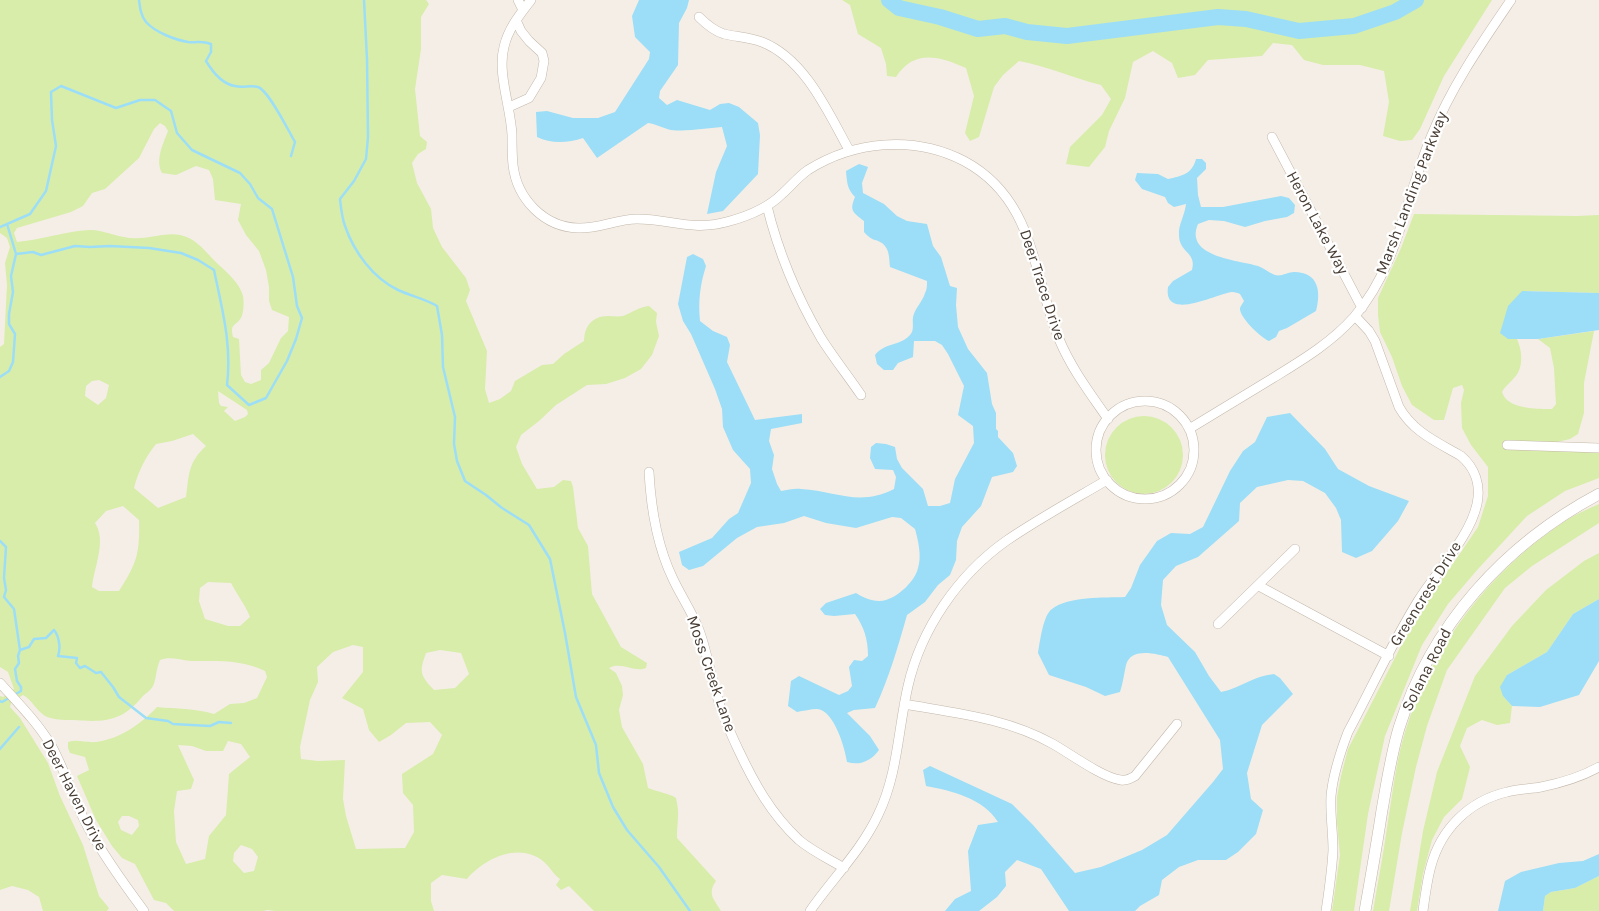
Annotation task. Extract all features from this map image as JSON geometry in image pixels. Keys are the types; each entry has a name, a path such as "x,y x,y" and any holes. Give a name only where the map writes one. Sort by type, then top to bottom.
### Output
{"street":[{"path":"518,0 523,10"},
{"name":"Deer Trace Drive","path":"530,0 509,33 502,55 504,82 510,107 513,165 518,185 532,208 543,218 564,227 578,228 635,219 702,226 730,221 766,206 781,196 808,170 849,150 866,146 896,144 921,147 944,153 973,167 1000,190 1010,202 1026,230 1049,313 1072,367 1108,419"},
{"name":"Marsh Landing Parkway","path":"1189,429 1316,352 1362,308 1384,271 1396,242 1419,166 1445,106 1477,50 1511,0"},
{"path":"699,17 717,31 764,42 786,56 804,75 849,150"},
{"path":"510,107 529,98 541,78 544,61 542,53 521,31 516,20"},
{"name":"Heron Lake Way","path":"1272,137 1362,308"},
{"path":"766,206 780,249 800,298 822,338 860,395"},
{"name":"Greencrest Drive","path":"1326,911 1333,847 1332,794 1334,774 1341,750 1348,732 1418,601 1471,522 1478,502 1479,490 1475,474 1467,461 1422,433 1404,415 1374,341 1369,331 1355,316"},
{"path":"1154,402 1173,410 1189,429 1193,442 1192,462 1188,474 1174,490 1159,497 1143,499 1124,494 1114,488 1101,472 1096,452 1100,433 1108,419 1123,407 1134,403 1154,402"},
{"path":"1507,445 1599,448"},
{"name":"Moss Creek Lane","path":"649,472 653,512 664,556 672,578 698,628 719,704 745,764 764,799 784,826 815,851 844,868"},
{"path":"810,911 866,838 879,814 889,788 904,704 915,662 931,625 952,593 972,570 1005,542 1107,480"},
{"name":"Solana Road","path":"1365,911 1394,749 1407,706 1432,654 1444,633 1467,601 1503,562 1551,522 1599,494"},
{"path":"1218,624 1295,549"},
{"path":"1259,586 1389,656"},
{"name":"Deer Haven Drive","path":"3,687 36,724 50,744 62,767 77,805 99,848 144,911"},
{"path":"904,704 987,718 1013,726 1052,743 1100,771 1122,780 1135,776 1177,724"},
{"path":"1423,911 1430,868 1435,852 1449,828 1468,810 1492,797 1508,792 1559,783 1599,767"}],"green space":[{"path":"0,0 426,0 429,4 421,17 421,49 415,89 420,136 427,142 426,149 418,154 412,163 417,183 431,209 433,228 442,247 466,278 470,290 466,301 487,351 485,389 489,403 500,399 511,391 515,381 542,365 553,364 584,341 587,327 593,320 602,316 623,316 649,306 657,313 656,322 659,336 652,355 641,369 625,378 606,384 587,385 556,405 521,435 516,447 522,464 537,489 554,487 563,480 571,481 578,528 588,546 592,594 621,647 647,663 646,668 642,669 618,666 609,668 616,673 622,686 623,695 619,710 622,727 643,764 648,788 676,798 678,813 677,838 716,881 712,893 721,911 594,911 569,886 561,890 556,885 560,879 544,862 524,853 513,853 492,859 467,879 442,875 431,883 431,901 434,911 174,911 166,903 154,900 135,864 122,858 112,846 96,820 77,776 89,770 85,757 70,753 68,748 68,742 96,742 122,734 137,725 157,707 214,714 230,704 244,703 257,698 267,677 265,671 247,664 171,658 160,660 154,684 134,706 119,716 110,719 93,721 51,718 42,714 23,695 11,703 10,707 20,718 48,763 60,796 83,845 99,896 109,908 107,911 43,911 39,897 28,890 12,886 0,890 0,696 3,697 14,689 8,672 0,667 0,347 4,344 7,285 5,263 10,247 7,238 0,233","holes":["160,123 168,131 159,163 162,173 176,175 196,166 209,170 213,179 215,200 241,204 238,220 246,235 259,251 266,270 269,301 272,310 289,317 288,331 281,338 269,363 261,370 261,380 251,384 245,382 241,375 239,339 233,337 232,329 243,313 244,301 237,283 201,247 189,238 177,234 134,238 92,230 75,231 17,242 14,233 17,228 71,212 83,206 92,193 105,189 139,158 154,129","99,380 109,385 106,398 98,405 85,396 86,386 92,381","218,391 247,410 248,414 235,421 224,411 228,407 221,406 219,403","193,434 206,446 190,469 186,497 158,508 134,488 143,464 156,444","123,506 139,520 139,541 134,565 119,591 99,591 92,587 100,546 95,523 106,511","208,582 231,583 250,617 240,626 228,626 205,619 199,601 200,588","353,645 363,647 363,672 342,698 363,709 369,730 379,742 406,723 430,722 442,735 433,754 402,774 403,793 413,805 414,832 405,848 356,849 343,799 345,760 318,761 301,759 300,747 310,700 318,682 317,667 333,652","440,650 461,653 469,674 455,688 434,690 423,677 426,653","228,741 241,744 250,757 229,774 226,815 209,836 205,859 186,864 176,842 174,811 177,791 191,789 194,780 178,745 192,746 206,751 223,751","122,816 129,816 138,820 139,826 132,835 121,830 118,822","241,845 252,849 258,857 254,871 244,873 233,861 234,853"]},
{"path":"842,0 1492,0 1444,76 1420,129 1412,140 1400,141 1383,136 1389,102 1384,71 1360,65 1323,65 1304,60 1292,45 1273,43 1262,56 1208,60 1195,75 1178,78 1172,63 1153,51 1133,62 1125,98 1109,131 1105,147 1089,167 1066,164 1070,147 1102,115 1111,99 1101,85 1019,61 1003,75 994,87 979,137 970,141 965,133 974,96 966,68 946,60 928,58 911,62 896,77 887,76 886,64 881,48 858,34 850,5"},
{"path":"1414,214 1599,215 1599,293 1522,291 1508,339 1517,339 1521,353 1521,363 1518,373 1502,392 1506,399 1516,405 1528,408 1552,409 1556,404 1554,368 1550,348 1538,339 1594,331 1584,383 1584,413 1578,434 1570,439 1557,442 1558,451 1599,452 1599,478 1565,491 1527,516 1448,604 1422,645 1385,736 1368,814 1354,911 1332,911 1340,855 1337,797 1348,749 1426,601 1478,527 1488,496 1488,467 1471,445 1462,428 1461,403 1464,390 1462,385 1453,388 1444,420 1434,420 1412,405 1402,386 1392,357 1380,332 1378,298"},
{"path":"1144,416 1159,419 1171,428 1180,440 1183,455 1180,470 1171,482 1159,491 1144,494 1129,491 1117,482 1108,470 1105,455 1108,440 1117,428 1129,419"},
{"path":"1599,504 1599,523 1532,566 1505,588 1447,670 1427,726 1416,767 1402,833 1389,911 1373,911 1399,754 1417,700 1431,669 1467,613 1512,563 1565,521"},
{"path":"1599,553 1599,599 1573,614 1547,652 1507,675 1503,696 1512,706 1510,723 1497,725 1482,720 1467,728 1460,746 1470,767 1462,799 1444,817 1432,840 1423,874 1417,911 1410,911 1423,831 1437,772 1475,676 1512,626 1546,590 1584,561"},
{"path":"1599,876 1599,911 1543,911 1545,896 1551,892 1575,888"}],"water":[{"path":"639,0 689,0 679,23 678,65 660,91 659,98 667,105 677,100 710,110 720,104 729,103 739,107 758,123 760,135 758,174 723,211 707,214 716,172 727,146 722,127 671,130 648,123 597,158 583,138 560,142 548,141 537,137 536,112 547,111 573,118 598,118 615,112 649,59 650,52 635,37 632,16"},
{"path":"1196,159 1202,159 1206,163 1206,169 1197,178 1201,207 1223,207 1281,196 1289,198 1295,205 1294,213 1287,217 1245,227 1224,221 1209,220 1198,224 1196,235 1199,244 1215,255 1258,266 1275,275 1294,272 1309,275 1313,279 1318,290 1316,311 1279,331 1276,337 1269,341 1256,332 1243,317 1240,308 1244,301 1240,294 1232,292 1182,305 1174,303 1169,298 1168,287 1173,281 1192,270 1192,259 1182,246 1179,235 1186,204 1174,207 1168,203 1165,197 1142,189 1135,180 1137,173 1158,174 1168,179 1182,175 1192,168"},
{"path":"859,164 868,167 862,183 863,193 884,204 897,216 907,221 927,224 933,246 941,257 950,286 957,288 958,327 968,349 987,373 992,404 996,413 998,437 1013,453 1017,466 1013,472 992,477 981,506 962,527 957,541 956,560 950,575 938,585 925,602 907,615 897,651 875,708 854,710 847,713 870,736 879,750 869,760 861,763 852,763 847,762 838,731 829,716 817,709 797,712 788,706 791,681 799,676 839,695 848,691 852,686 849,667 854,660 862,661 868,656 865,634 855,614 825,615 820,609 826,603 856,593 870,600 882,601 901,592 914,578 919,563 919,548 915,529 901,518 892,517 856,528 826,523 804,516 784,523 757,527 737,538 703,566 689,570 682,565 679,552 712,538 729,519 738,513 751,483 750,469 733,450 723,427 722,409 715,389 691,334 683,321 678,304 687,257 693,254 703,259 706,266 700,293 700,321 713,331 727,337 730,345 727,362 755,420 802,414 802,423 771,429 769,441 774,455 772,469 781,491 794,489 814,490 848,497 870,497 894,489 896,477 893,470 875,469 870,458 871,447 876,443 895,447 897,459 902,468 923,489 928,506 940,506 950,503 955,479 974,443 973,426 958,415 964,386 948,354 942,345 935,341 914,341 913,357 898,363 893,370 884,370 877,364 875,355 879,351 887,346 901,342 911,334 913,330 913,317 926,292 927,281 890,267 889,254 885,245 869,237 864,232 864,221 852,208 855,197 849,188 846,171"},
{"path":"1522,291 1599,293 1599,330 1538,339 1508,339 1500,333 1508,306"},
{"path":"1290,413 1325,449 1338,469 1369,486 1409,501 1398,521 1372,551 1356,558 1342,552 1341,520 1336,508 1325,493 1303,481 1288,480 1257,487 1240,503 1239,521 1198,557 1176,566 1163,580 1161,605 1167,625 1195,652 1221,692 1260,677 1274,674 1280,678 1293,694 1262,725 1247,773 1251,799 1263,810 1256,834 1238,852 1226,860 1198,860 1179,867 1162,880 1159,895 1135,911 1069,911 1041,869 1017,860 1005,872 1006,886 997,897 979,911 945,911 955,899 971,891 968,851 978,825 998,822 992,814 975,801 956,793 926,786 923,770 930,766 1012,804 1075,873 1101,867 1142,850 1167,835 1223,769 1220,740 1168,657 1144,653 1133,656 1126,665 1120,692 1105,696 1086,687 1049,675 1038,653 1041,636 1046,617 1052,609 1059,605 1087,598 1125,597 1131,588 1140,565 1157,541 1171,533 1190,534 1203,527 1230,471 1243,451 1255,442 1267,417"},
{"path":"1599,599 1599,661 1579,695 1540,707 1512,706 1503,696 1500,687 1507,675 1547,652 1573,614"},
{"path":"1599,854 1599,876 1575,888 1551,892 1545,896 1543,911 1498,911 1505,881 1521,872 1559,863 1583,861"}],"waterway":[{"path":"139,0 143,17 155,29 183,41 211,44 211,52 206,61 214,73 226,83 241,87 255,86 262,90 273,103 295,142 291,156"},
{"path":"364,0 368,137 366,159 354,181 340,199 345,226 359,255 380,279 398,290 437,306 442,335 443,367 455,417 454,444 457,461 465,481 529,525 550,559 576,697 596,745 599,773 613,807 627,830 659,867 690,911"},
{"path":"889,0 899,8 940,17 978,29 1005,26 1027,32 1067,36 1218,17 1246,19 1299,31 1354,26 1395,12 1416,0"},
{"path":"0,227 30,214 46,191 56,146 52,120 51,92 61,86 116,108 140,100 155,100 171,111 177,133 192,150 240,173 250,184 258,198 272,209 293,277 297,306 302,318 287,361 266,398 249,405 227,385 227,341 214,270 198,260 181,253 149,248 75,246 41,255 33,252 16,254 11,276 13,292 9,314 9,324 15,334 13,362 9,371 0,377"},
{"path":"7,224 16,254"},
{"path":"0,541 6,547 4,578 6,590 4,597 14,609 20,650 18,656 19,663 15,669 21,691 14,695"},
{"path":"20,650 29,647 34,639 46,638 54,630 59,642 58,656 77,658 76,663 80,668 85,666 96,673 101,672 119,697 146,718 168,721 173,724 210,726 219,722 231,723"},
{"path":"0,701 2,702 9,698"},
{"path":"0,749 19,727"}]}
